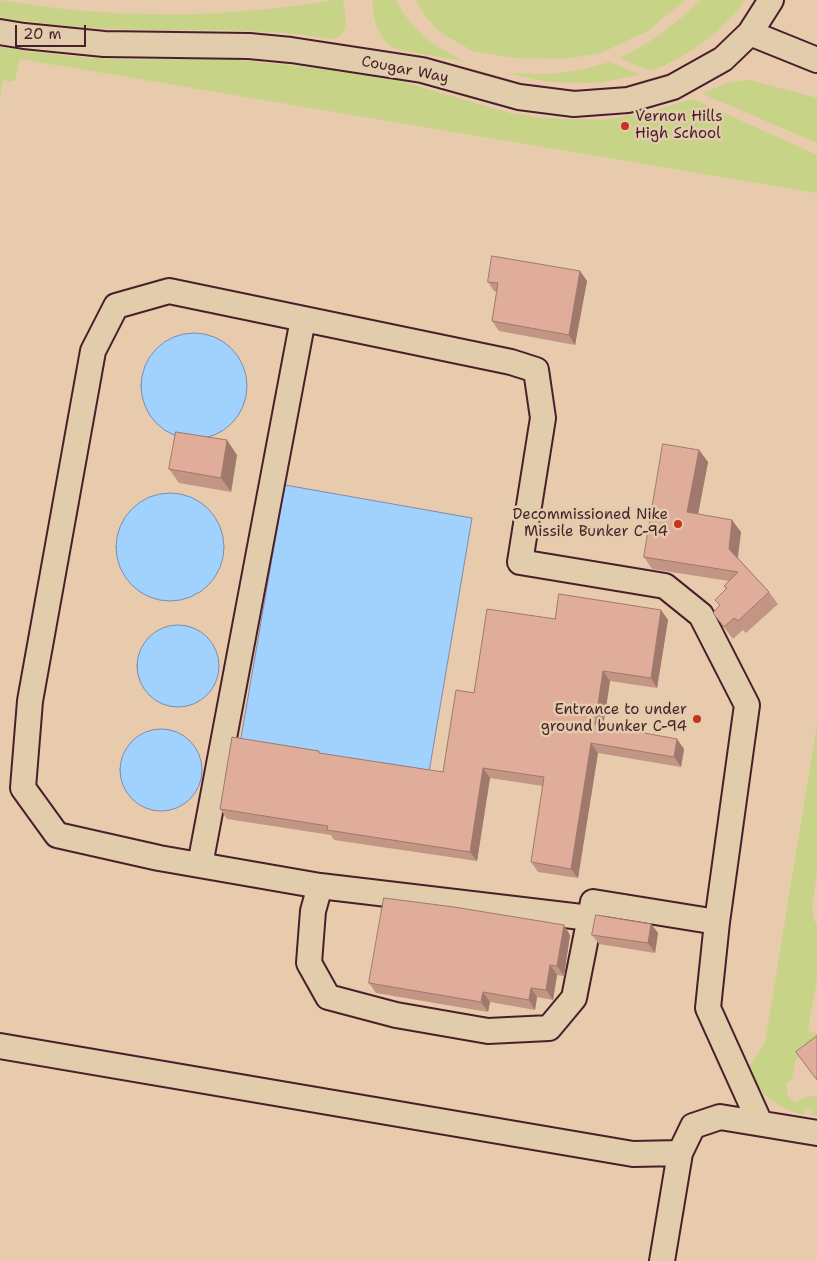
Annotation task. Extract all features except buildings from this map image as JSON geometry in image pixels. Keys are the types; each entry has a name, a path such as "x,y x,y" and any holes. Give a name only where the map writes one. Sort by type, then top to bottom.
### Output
{"street":[{"name":"Cougar Way","path":"0,32 104,44 249,46 291,50 422,70 519,97 574,104 628,100 673,87 723,59 750,32 771,0"},
{"path":"750,32 817,60"},
{"path":"590,918 320,886 159,858 57,835 23,788 30,700 93,351 116,306 169,291 511,362 536,370 543,418 520,562 665,586 701,615 746,705 717,922 708,1008 760,1123"},
{"path":"200,865 303,319"},
{"path":"320,886 314,911 309,963 328,996 396,1015 488,1031 549,1028 574,998 593,902 717,922"},
{"path":"0,1046 633,1154 680,1153"},
{"path":"662,1261 680,1153 693,1126 720,1117 817,1133"}],"green space":[{"path":"0,0 70,10 177,14 248,11 343,0 346,24 342,34 331,39 290,33 82,27 0,17"},
{"path":"372,0 396,0 409,20 435,45 467,62 400,50 392,46 386,42 378,30"},
{"path":"416,0 685,0 649,30 601,53 564,59 514,58 473,51 436,28"},
{"path":"701,0 745,0 726,23 703,43 664,66 650,71 620,58 663,32"},
{"path":"0,47 90,58 137,60 216,58 318,68 403,82 510,113 540,118 604,120 652,111 693,99 817,155 817,193 20,59 15,80 9,82 3,79 0,97"},
{"path":"610,62 639,74 607,81 574,83 542,80 510,73 560,73"},
{"path":"749,80 817,98 817,143 703,94 726,83"},
{"path":"817,725 817,873 812,906 814,920 817,925 817,979 808,1028 809,1032 817,1033 817,1042 796,1059 792,1079 786,1083 788,1095 795,1103 807,1096 807,1100 808,1096 817,1097 817,1116 810,1115 812,1110 805,1108 804,1115 786,1109 770,1099 758,1087 748,1070 765,1043"}],"water":[{"path":"194,333 214,337 232,348 243,366 247,386 243,406 232,424 214,435 194,439 174,435 156,424 145,406 141,386 145,366 156,348 174,337"},
{"path":"285,485 472,518 428,778 240,746"},
{"path":"170,493 190,498 208,509 219,527 224,547 219,567 208,585 190,596 170,601 150,596 132,585 121,567 116,547 121,527 132,509 150,498"},
{"path":"178,625 194,628 207,637 216,650 219,666 216,682 207,695 194,704 178,707 162,704 149,695 140,682 137,666 140,650 149,637 162,628"},
{"path":"161,729 177,732 190,741 199,754 202,770 199,786 190,799 177,808 161,811 145,808 132,799 123,786 120,770 123,754 132,741 145,732"}],"place":[{"name":"Vernon Hills High School","path":"625,126"},
{"name":"Decommissioned Nike Missile Bunker C-94","path":"678,524"},
{"name":"Entrance to under ground bunker C-94","path":"697,719"}]}
